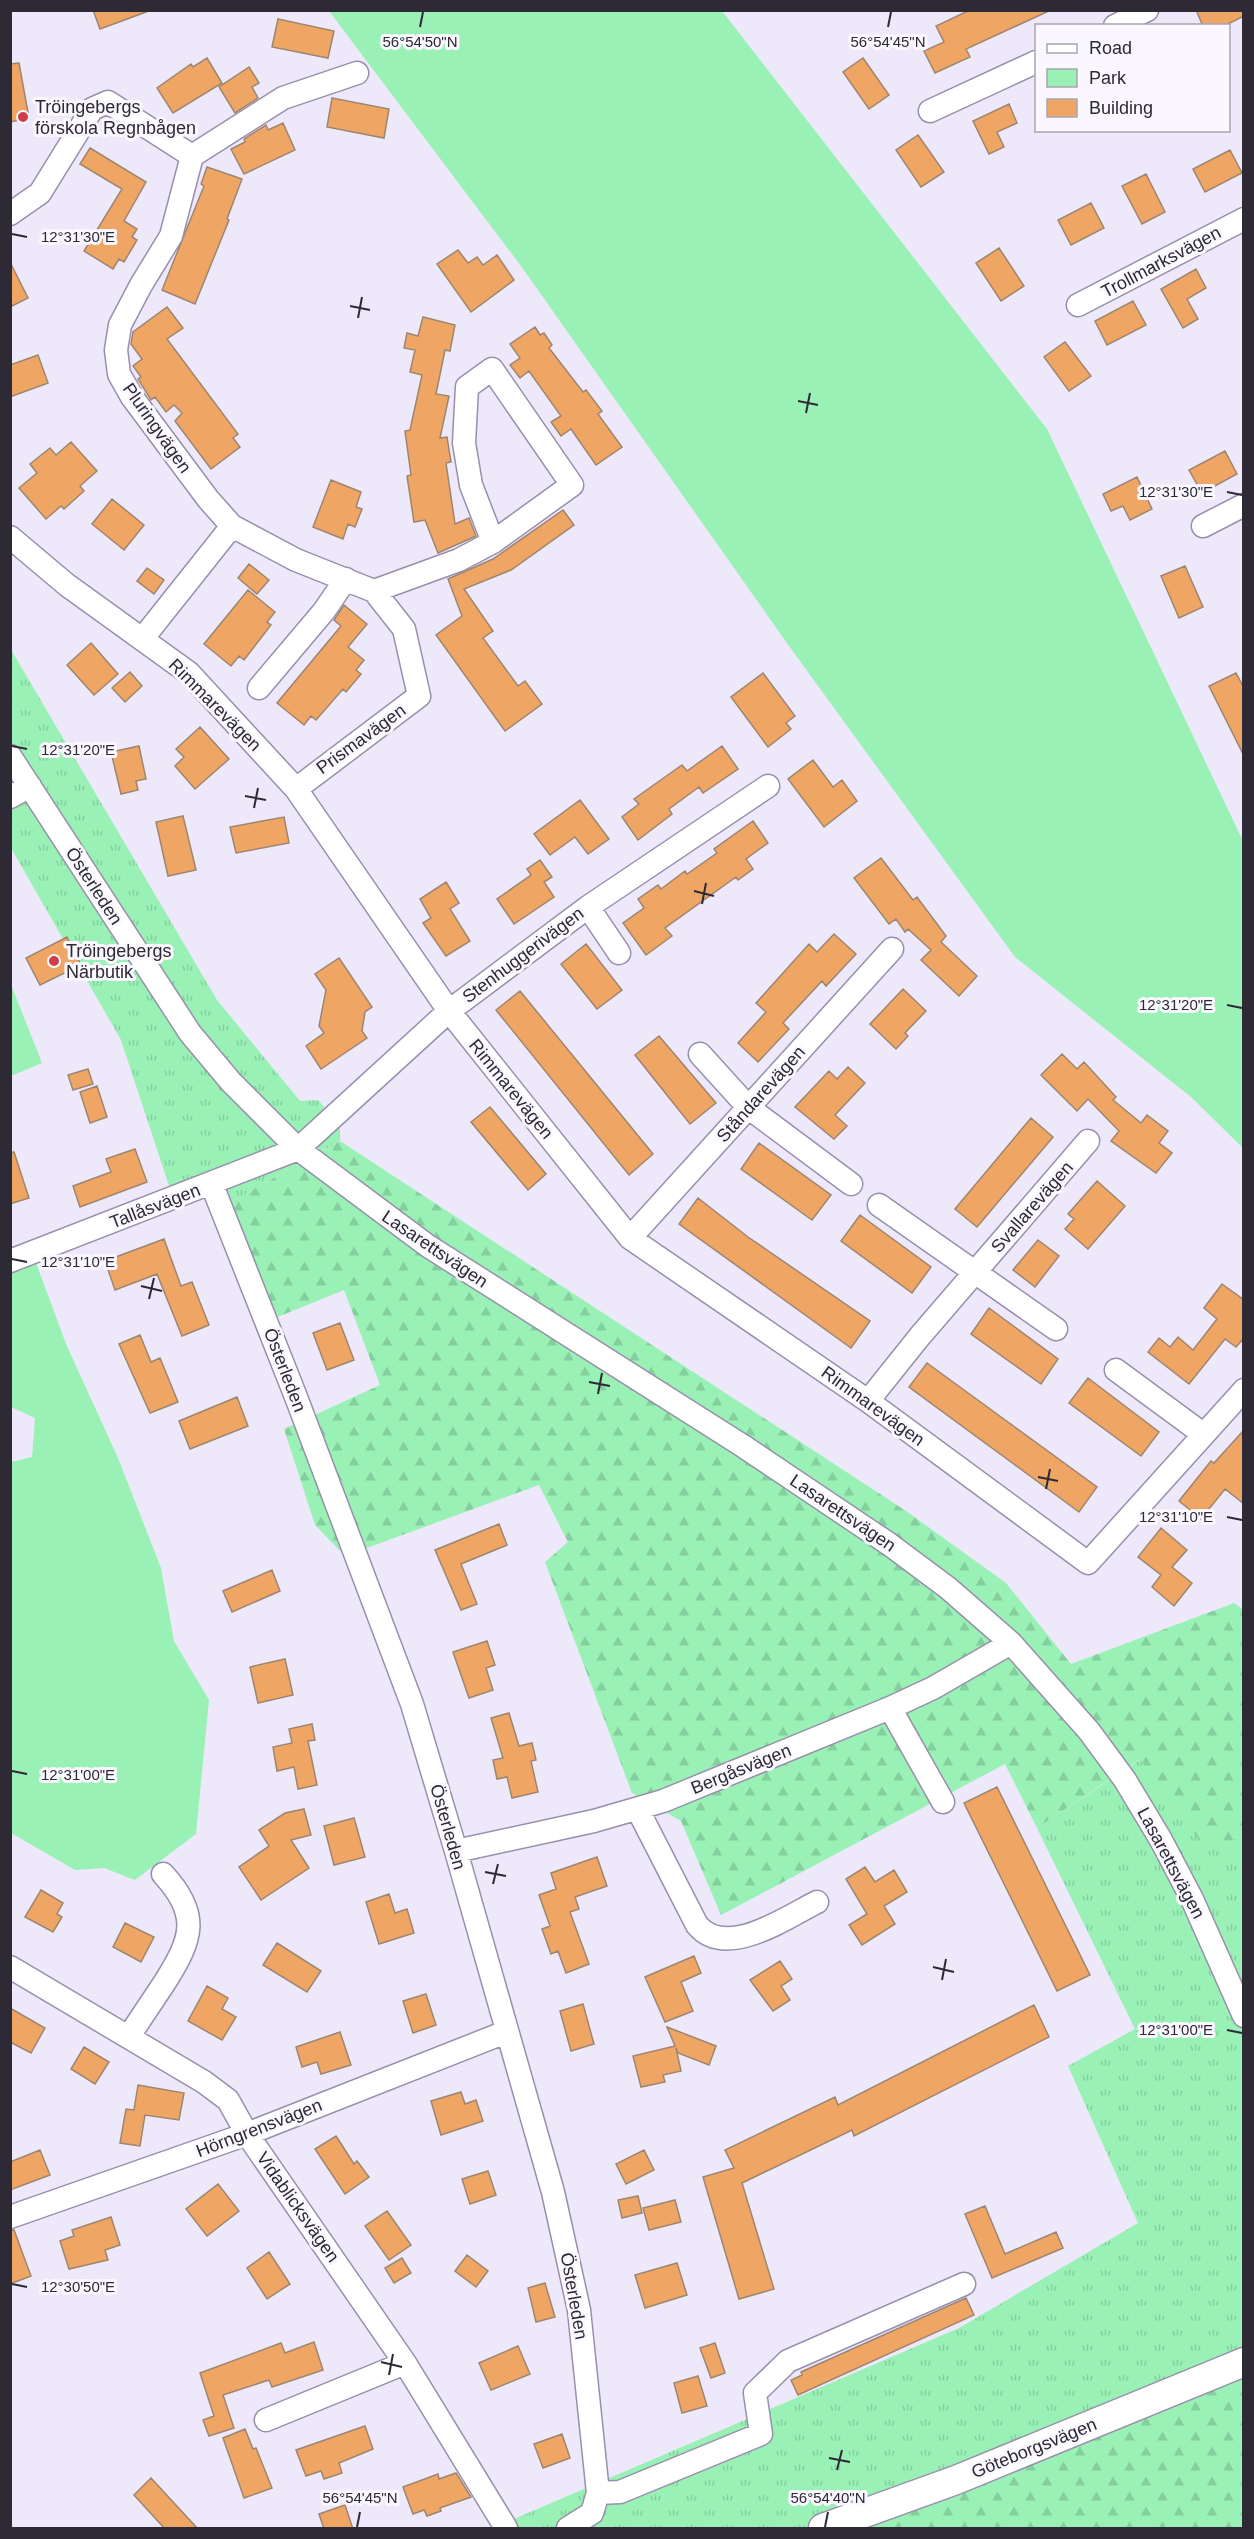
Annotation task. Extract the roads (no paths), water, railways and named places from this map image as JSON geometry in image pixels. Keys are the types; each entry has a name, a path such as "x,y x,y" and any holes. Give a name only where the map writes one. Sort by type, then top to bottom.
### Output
{"main road":[{"name":"Göteborgsvägen","path":"823,2529 956,2480 1244,2362"}],"street":[{"path":"1119,24 1147,10"},
{"path":"930,111 1035,62"},
{"path":"10,214 40,193 92,109 108,102 192,156 283,98 357,73"},
{"name":"Pluringvägen","path":"192,156 171,236 120,325 116,350 119,374 132,397 208,500 232,526 296,560 374,591"},
{"name":"Trollmarksvägen","path":"1078,305 1244,219"},
{"path":"374,591 459,560 493,542 572,485 492,369 467,387 464,443 471,485 493,542"},
{"path":"1203,526 1244,505"},
{"path":"143,638 232,526"},
{"name":"Rimmarevägen","path":"10,537 68,585 189,673 296,789 449,1011 630,1238 868,1401 1088,1563 1203,1434"},
{"path":"259,688 324,611 346,579"},
{"name":"Prismavägen","path":"296,789 420,696 404,629 374,591"},
{"name":"Österleden","path":"10,756 20,791 190,1033 231,1082 298,1149"},
{"name":"Stenhuggerivägen","path":"298,1149 449,1011 588,907 768,786"},
{"path":"588,907 619,953"},
{"name":"Ståndarevägen","path":"630,1238 892,949"},
{"path":"700,1054 750,1108 851,1184"},
{"name":"Svallarevägen","path":"868,1401 1088,1141"},
{"name":"Tallåsvägen","path":"10,1261 212,1185 298,1149"},
{"name":"Lasarettsvägen","path":"298,1149 428,1246 743,1446 890,1544 948,1588 1011,1643 1089,1731 1125,1780 1161,1840 1192,1899 1244,2016"},
{"name":"Österleden","path":"212,1185 412,1704 456,1851 553,2193 579,2310 598,2493"},
{"path":"879,1205 1056,1329"},
{"path":"1116,1370 1203,1434 1244,1390"},
{"name":"Bergåsvägen","path":"456,1851 638,1810 891,1708 933,1688 1011,1643"},
{"path":"891,1708 943,1802"},
{"path":"638,1810 698,1926 711,1937 725,1939 753,1934 817,1902"},
{"path":"129,2036 184,1951 189,1927 185,1904 177,1888 163,1874"},
{"name":"Vidablicksvägen","path":"10,1967 129,2036 228,2100 247,2134 405,2363 506,2529"},
{"name":"Hörngrensvägen","path":"10,2217 247,2134 506,2032"},
{"path":"568,2529 592,2513 598,2493 620,2492 761,2434 754,2393 788,2361 964,2284"},
{"path":"266,2420 405,2363"}],"place":[{"name":"Tröingebergs förskola Regnbågen","path":"23,117"},
{"name":"Tröingebergs Närbutik","path":"54,961"}]}
